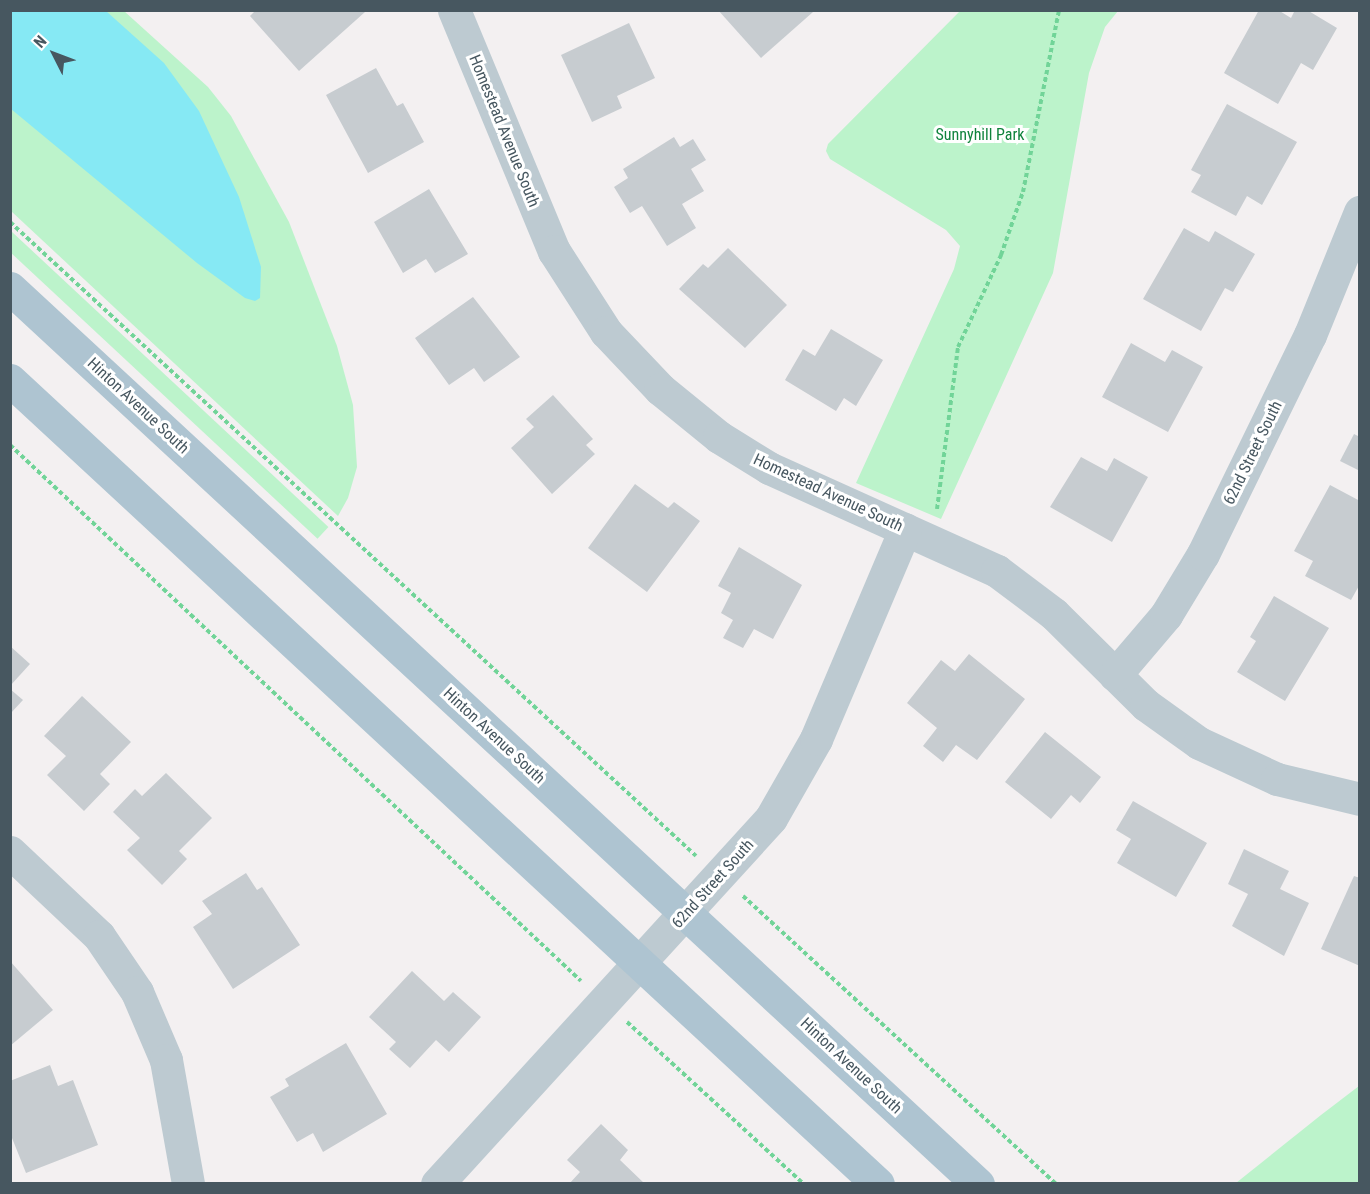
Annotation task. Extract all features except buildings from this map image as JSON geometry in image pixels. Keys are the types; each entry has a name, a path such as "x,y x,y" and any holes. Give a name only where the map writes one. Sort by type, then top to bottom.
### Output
{"main road":[{"name":"Hinton Avenue South","path":"10,288 978,1184"},
{"path":"10,380 878,1184"}],"street":[{"name":"Homestead Avenue South","path":"465,14 549,240 589,308 625,355 674,401 732,446 783,475 964,554 1007,578 1054,614 1115,675 1173,726 1229,759 1294,784 1359,799"},
{"name":"62nd Street South","path":"1115,675 1166,615 1203,554 1310,335 1359,212"},
{"name":"62nd Street South","path":"437,1184 766,826 805,763 905,529"},
{"path":"10,852 99,936 143,1002 170,1075 188,1184"}],"path":[{"path":"938,504 958,347 1005,246 1023,192 1059,10"},
{"path":"10,222 674,837"},
{"path":"10,445 559,962"},
{"path":"770,919 1056,1184"},
{"path":"656,1047 804,1184"}],"green space":[{"name":"Sunnyhill Park","path":"961,10 1118,11 1105,27 1089,73 1053,273 941,519 856,483 954,269 960,246 946,230 830,159 826,151 828,144"},
{"path":"10,11 124,11 208,87 231,116 289,222 337,346 353,405 357,467 348,498 338,516 11,211"},
{"path":"11,231 328,527 317,539 10,252"},
{"path":"1359,1086 1359,1183 1236,1183 1321,1115"}],"water":[{"path":"11,10 106,11 164,63 199,111 239,197 261,267 260,298 255,301 245,298 197,263 11,109"}]}
